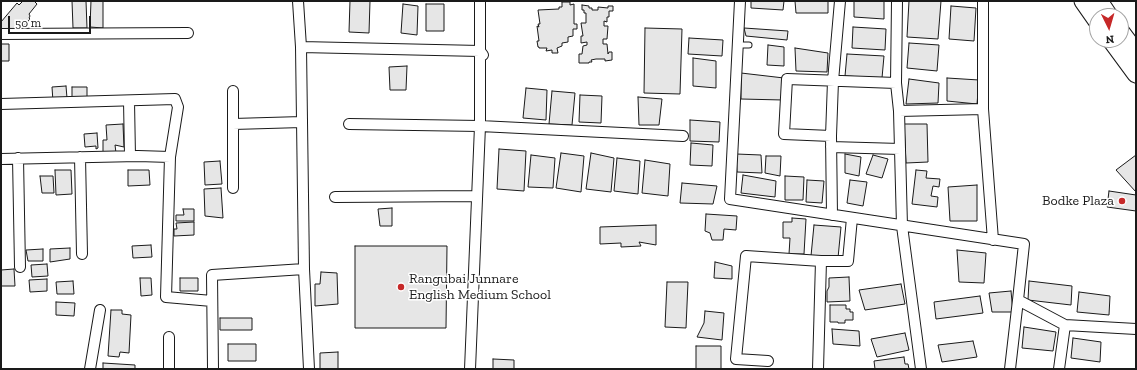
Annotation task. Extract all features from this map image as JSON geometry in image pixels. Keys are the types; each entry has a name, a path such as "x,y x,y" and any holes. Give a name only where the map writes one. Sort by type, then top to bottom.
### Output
{"highway":[{"path":"1083,1 1089,9"},
{"path":"1129,43 1136,52"},
{"path":"1117,48 1136,74"}],"street":[{"path":"298,1 302,47 304,269 309,369"},
{"path":"470,369 482,53 480,1"},
{"path":"740,1 730,199 1024,244 1010,369"},
{"path":"832,215 831,136 833,81 840,1"},
{"path":"897,1 896,82 899,111 902,226 921,369"},
{"path":"983,1 983,109 993,240"},
{"path":"1,34 188,33"},
{"path":"302,47 482,53"},
{"path":"831,136 784,134 787,79 896,82"},
{"path":"233,91 233,188"},
{"path":"1,104 175,99 178,107 170,157 166,297 212,301"},
{"path":"129,101 130,156"},
{"path":"899,111 983,109"},
{"path":"233,124 302,122"},
{"path":"350,124 480,126 683,136"},
{"path":"831,147 900,149"},
{"path":"1,159 130,156 170,157"},
{"path":"80,157 82,254"},
{"path":"18,158 20,267"},
{"path":"335,197 477,196"},
{"path":"768,360 736,359 746,256 821,261 848,261 852,218"},
{"path":"818,369 821,261"},
{"path":"213,369 212,275 304,269"},
{"path":"1018,300 1065,325 1136,329"},
{"path":"90,369 100,310"},
{"path":"1059,369 1065,325"},
{"path":"169,337 169,369"}],"lane":[{"path":"738,45 749,45"}],"building":[{"path":"23,1 34,1 37,4 29,14 30,19 21,29 19,27 16,30 15,28 12,31 5,32 1,29 1,22 17,3 19,5"},
{"path":"72,1 86,1 87,28 73,28"},
{"path":"91,1 103,1 103,28 90,27"},
{"path":"350,1 370,1 369,33 349,32"},
{"path":"751,1 784,1 783,10 751,8"},
{"path":"795,1 828,1 828,13 796,13"},
{"path":"854,1 884,1 884,19 854,17"},
{"path":"909,1 941,1 938,39 907,37"},
{"path":"562,2 570,2 570,5 574,4 574,24 577,24 577,29 573,29 573,36 568,37 568,42 562,43 562,46 557,48 558,53 552,53 552,50 546,51 547,48 538,47 537,41 539,41 537,26 539,27 538,24 540,24 538,10 559,9 559,7 562,7"},
{"path":"403,4 418,6 417,35 401,33"},
{"path":"426,4 444,4 444,31 426,31"},
{"path":"582,5 589,6 592,10 598,10 598,7 608,8 608,6 613,6 613,11 609,11 607,22 604,21 604,26 608,26 607,39 603,39 603,44 607,44 608,54 609,52 612,52 612,60 605,61 605,59 596,59 591,60 592,62 589,63 579,63 579,54 582,54 583,46 587,45 587,42 581,43 581,36 583,36 581,23 586,23 586,13 582,10"},
{"path":"951,6 976,8 974,41 949,39"},
{"path":"853,27 886,29 885,50 852,48"},
{"path":"645,28 682,29 680,94 644,93"},
{"path":"744,28 788,31 787,40 746,36"},
{"path":"689,38 723,40 722,56 688,54"},
{"path":"909,43 939,45 937,71 907,68"},
{"path":"1,44 9,44 9,61 1,61"},
{"path":"768,45 784,47 784,66 767,65"},
{"path":"795,48 828,53 827,72 796,71"},
{"path":"847,54 884,56 882,78 845,76"},
{"path":"693,58 716,61 716,88 693,86"},
{"path":"407,66 406,90 390,90 389,67"},
{"path":"741,73 784,78 783,100 741,99"},
{"path":"947,78 979,80 977,104 947,101"},
{"path":"909,79 939,83 938,103 906,104"},
{"path":"66,86 67,98 53,102 52,87"},
{"path":"72,87 87,87 87,101 72,99"},
{"path":"526,88 547,90 546,120 523,118"},
{"path":"552,91 575,93 572,125 549,124"},
{"path":"580,95 602,96 601,123 579,122"},
{"path":"638,97 662,99 659,125 639,125"},
{"path":"690,120 720,122 719,142 690,141"},
{"path":"123,124 124,147 115,145 116,153 103,153 103,140 107,140 106,125"},
{"path":"904,124 927,124 928,162 906,163"},
{"path":"97,133 98,148 96,149 96,146 85,147 84,134"},
{"path":"691,143 713,145 712,166 690,165"},
{"path":"499,149 526,151 524,191 497,189"},
{"path":"561,153 584,156 581,192 556,188"},
{"path":"591,153 614,158 611,192 586,189"},
{"path":"736,154 761,155 762,173 737,172"},
{"path":"845,154 861,157 859,176 845,173"},
{"path":"531,155 555,158 553,188 528,187"},
{"path":"873,155 888,159 882,178 866,174"},
{"name":"Bodke Plaza","path":"1136,155 1136,192 1116,170"},
{"path":"766,156 781,156 780,176 765,173"},
{"path":"617,158 640,161 638,194 614,191"},
{"path":"645,160 670,164 668,196 642,193"},
{"path":"220,161 222,184 205,185 204,162"},
{"path":"55,170 71,170 72,194 56,195"},
{"path":"128,170 149,170 150,185 128,186"},
{"path":"916,170 927,171 926,178 940,179 939,187 933,186 931,196 938,197 937,207 912,204"},
{"path":"743,175 776,181 775,197 741,193"},
{"path":"40,176 53,176 54,193 42,193"},
{"path":"785,176 804,177 803,200 785,200"},
{"path":"807,180 824,181 822,203 806,202"},
{"path":"850,180 867,182 863,206 847,203"},
{"path":"682,183 717,186 713,204 680,203"},
{"path":"977,185 977,221 950,221 948,187"},
{"path":"221,188 223,218 205,216 204,189"},
{"name":"Bodke Plaza","path":"1109,191 1136,195 1136,211 1107,207"},
{"path":"392,208 392,226 380,226 378,209"},
{"path":"183,209 194,209 194,221 176,221 176,215 184,215"},
{"path":"706,214 737,216 736,230 724,229 723,240 712,240 710,233 705,231"},
{"path":"792,218 806,219 804,254 789,254 790,238 783,238 783,222 792,222"},
{"path":"194,222 194,235 174,236 174,229 177,229 176,223"},
{"path":"656,225 656,245 639,242 641,246 621,247 621,243 600,244 600,227"},
{"path":"814,225 841,227 838,258 811,256"},
{"path":"151,245 152,257 133,258 132,246"},
{"name":"Rangubai Junnare English Medium School","path":"355,246 447,246 446,328 355,328"},
{"path":"70,248 70,259 50,262 50,249"},
{"path":"43,249 43,261 28,261 26,250"},
{"path":"957,250 986,253 984,283 959,282"},
{"path":"715,262 732,266 732,279 714,278"},
{"path":"47,264 48,276 32,277 31,265"},
{"path":"14,269 15,286 1,286 1,270"},
{"path":"321,272 337,273 338,304 315,306 315,284 320,284"},
{"path":"849,277 850,301 827,302 829,278"},
{"path":"140,278 151,278 152,295 141,296"},
{"path":"180,278 198,278 198,291 180,291"},
{"path":"47,279 47,291 30,292 29,280"},
{"path":"73,281 74,294 57,294 56,282"},
{"path":"1029,281 1072,286 1071,305 1028,300"},
{"path":"667,282 688,282 686,328 665,327"},
{"path":"901,284 905,304 865,310 859,290"},
{"path":"1011,291 1013,312 992,312 989,293"},
{"path":"1079,292 1110,296 1109,315 1077,312"},
{"path":"980,296 983,313 936,319 934,302"},
{"path":"56,302 75,303 74,316 56,315"},
{"path":"830,305 846,305 846,309 850,309 850,312 853,312 853,320 845,320 845,323 830,322"},
{"path":"111,310 122,310 122,314 131,315 129,353 120,352 119,357 108,356"},
{"path":"705,311 724,313 722,340 697,337 704,323"},
{"path":"220,318 252,318 252,330 220,330"},
{"path":"1024,327 1056,332 1053,351 1022,348"},
{"path":"832,329 859,331 860,346 833,344"},
{"path":"905,333 909,350 877,357 871,339"},
{"path":"1073,338 1101,342 1100,362 1071,358"},
{"path":"973,341 977,357 942,362 938,345"},
{"path":"228,344 256,344 256,361 228,361"},
{"path":"696,346 721,346 721,369 696,369"},
{"path":"338,352 338,369 320,369 320,353"},
{"path":"904,357 905,364 908,364 909,369 875,369 874,361"},
{"path":"493,359 514,360 514,369 493,369"},
{"path":"103,363 135,365 135,369 103,369"}],"place":[{"name":"Bodke Plaza","path":"1122,201"},
{"name":"Rangubai Junnare English Medium School","path":"401,287"}]}
